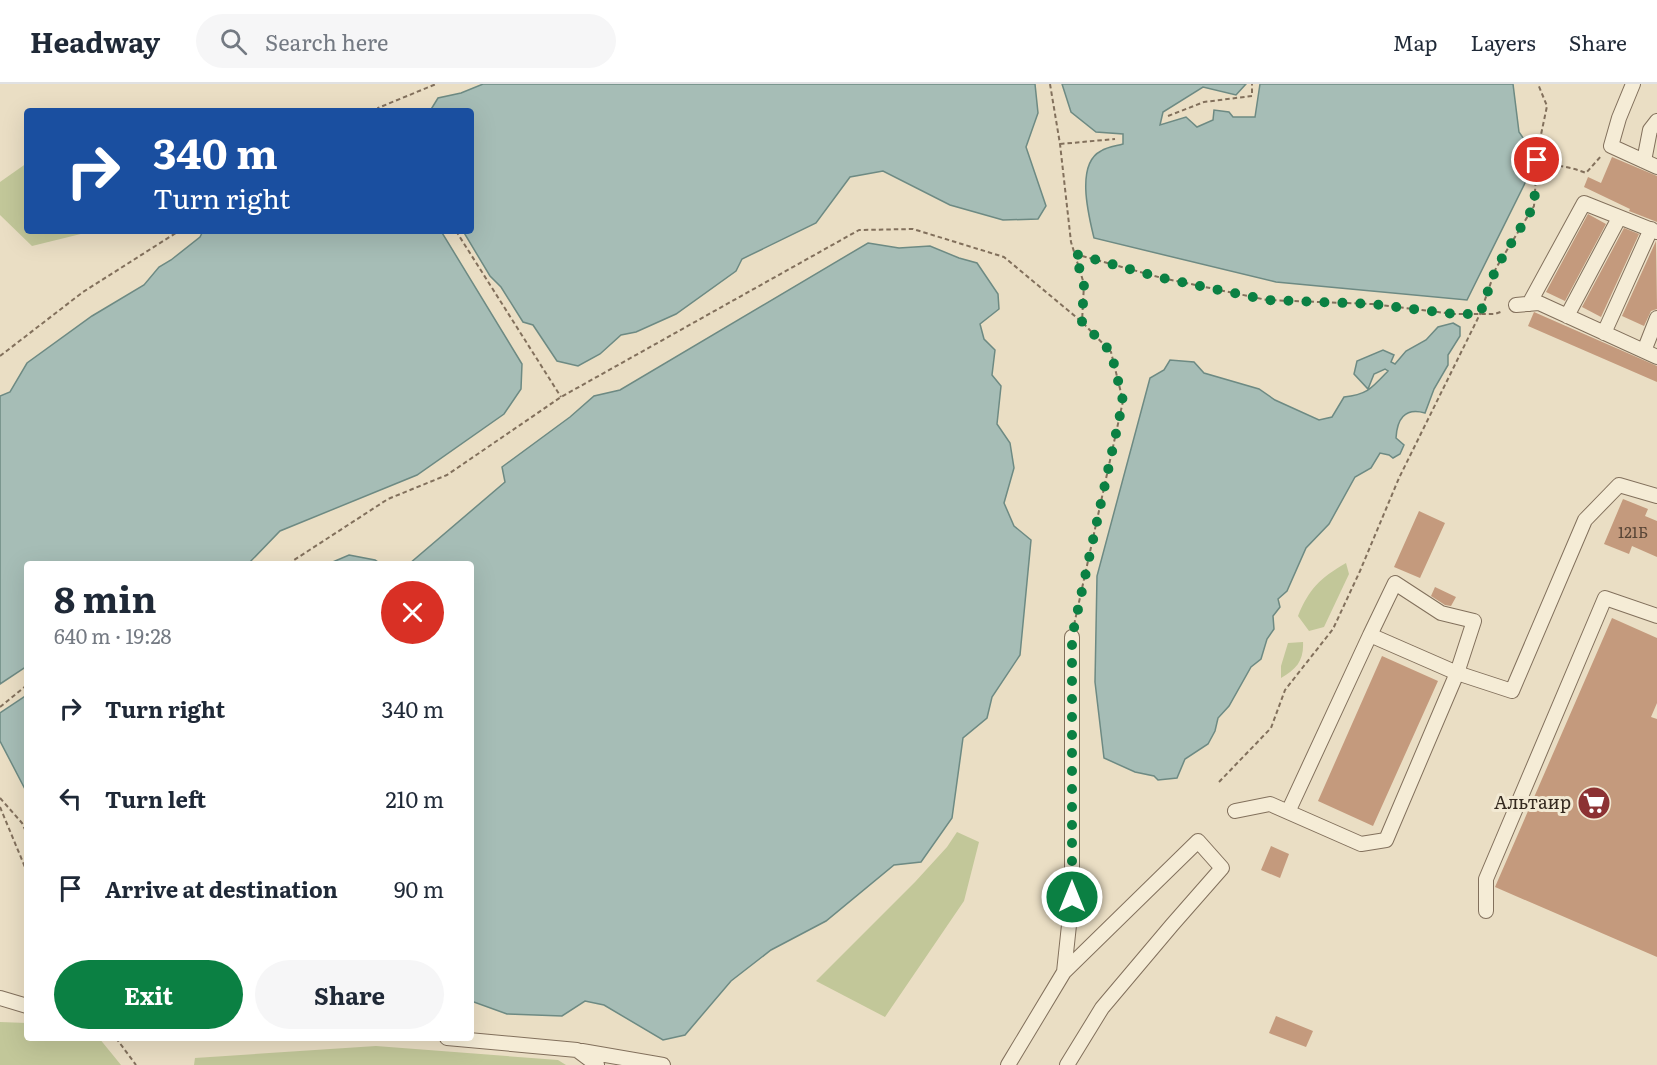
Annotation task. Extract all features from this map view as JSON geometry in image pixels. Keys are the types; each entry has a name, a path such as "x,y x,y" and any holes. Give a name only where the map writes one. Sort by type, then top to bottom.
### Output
{"street":[{"path":"1633,84 1619,118 1611,146 1651,164 1650,130 1657,121"},
{"path":"1523,305 1584,203 1654,230 1604,333"},
{"path":"1567,316 1619,218"},
{"path":"1523,305 1539,303 1657,357"},
{"path":"1644,351 1657,318"},
{"path":"1370,635 1457,674 1512,691 1585,520 1619,485 1657,496"},
{"path":"1235,811 1270,804 1288,812 1361,844 1386,840 1457,674 1474,621 1441,613 1395,583 1288,812"},
{"path":"1486,911 1486,879 1605,598 1657,616"},
{"path":"1064,972 1072,897 1072,637"},
{"path":"1008,1065 1064,972 1198,841 1222,868 1102,1008 1067,1065"},
{"path":"0,998 24,1005"},
{"path":"474,1040 577,1050 663,1065"},
{"path":"577,1050 597,1065"}],"path":[{"path":"383,108 436,84"},
{"path":"1050,84 1060,144 1071,242 1084,284 1082,322"},
{"path":"1168,116 1204,102 1252,96 1252,84"},
{"path":"1219,782 1271,728 1285,690 1334,629 1399,478 1480,314 1496,268 1534,206 1537,160 1547,106 1538,84"},
{"path":"1060,144 1114,139"},
{"path":"1537,160 1555,166 1569,165 1586,173 1611,146"},
{"path":"293,561 388,499 447,475 561,397 859,231 913,229 1004,257 1082,322 1111,352 1123,401 1072,637"},
{"path":"0,356 83,292 174,234"},
{"path":"458,234 561,397"},
{"path":"1075,254 1162,278 1267,300 1372,304 1454,314 1495,314 1523,305"},
{"path":"0,707 24,687"},
{"path":"0,798 24,827"},
{"path":"0,807 24,865"},
{"path":"119,1041 136,1065"}],"green space":[{"path":"24,165 24,234 81,234 32,246 0,215 0,182"},
{"path":"1346,563 1349,574 1324,627 1309,631 1298,616 1306,598 1322,579"},
{"path":"1303,642 1301,659 1291,671 1281,678 1281,666 1288,643"},
{"path":"957,832 979,842 964,901 885,1017 816,981 915,882 947,847"},
{"path":"0,1022 24,1023 24,1041 101,1041 121,1065 0,1065"},
{"path":"376,1046 558,1060 566,1065 194,1065 195,1058"}],"water":[{"path":"483,84 1035,84 1038,113 1026,147 1046,206 1038,219 1003,220 950,205 883,171 850,177 816,223 742,259 736,271 676,314 636,332 621,335 600,354 578,366 557,361 533,325 523,322 501,287 490,276 465,234 474,234 474,108 432,108 438,98 461,93"},
{"path":"1062,84 1246,84 1236,95 1203,87 1163,112 1160,125 1186,117 1197,127 1213,120 1214,110 1229,112 1233,117 1255,117 1260,84 1513,84 1519,132 1528,145 1521,168 1526,181 1467,300 1276,282 1094,238 1087,205 1088,167 1101,151 1123,144 1123,134 1096,132 1071,112"},
{"path":"202,234 443,234 522,364 521,389 504,414 417,475 280,531 251,561 24,561 24,668 0,684 0,396 10,392 27,363 92,316 144,285 159,267"},
{"path":"868,243 899,248 930,246 977,263 998,294 999,309 980,324 984,339 995,350 992,375 1001,386 997,424 1010,443 1014,468 1004,503 1014,526 1031,540 1020,655 992,697 987,718 963,738 952,818 921,862 894,865 826,921 771,950 731,981 685,1035 663,1040 604,1005 585,1001 562,1016 507,1014 474,1002 474,561 413,561 505,482 502,467 570,417 594,396 620,390"},
{"path":"1453,323 1460,327 1460,336 1448,355 1448,365 1434,389 1425,413 1412,412 1403,416 1396,438 1404,445 1400,454 1393,458 1380,453 1371,468 1355,477 1329,524 1306,548 1287,591 1278,599 1280,607 1273,616 1274,629 1267,639 1261,659 1251,667 1229,706 1218,718 1215,731 1208,744 1185,759 1177,778 1158,780 1154,776 1135,772 1104,758 1095,682 1097,576 1150,378 1164,370 1170,360 1194,362 1204,373 1259,389 1275,400 1319,420 1332,417 1344,397 1369,390 1388,371 1385,369 1374,374 1368,389 1354,374 1357,361 1383,350 1394,355 1391,362 1395,364 1406,351 1426,340 1438,327"},
{"path":"349,555 376,561 335,561"},
{"path":"24,697 24,787 0,741 0,713"}],"building":[{"path":"1612,157 1657,176 1657,222 1629,211 1630,209 1584,187 1588,177 1601,183"},
{"path":"1588,214 1606,224 1565,301 1546,292"},
{"path":"1624,228 1639,234 1601,317 1582,307"},
{"path":"1656,241 1657,309 1651,311 1644,326 1622,316"},
{"path":"1534,312 1657,366 1657,382 1528,326"},
{"path":"1623,499 1648,509 1645,516 1657,521 1657,557 1632,546 1629,554 1604,544"},
{"path":"1419,511 1445,523 1420,578 1394,567"},
{"path":"1435,587 1456,597 1451,606 1431,596"},
{"name":"Альтаир","path":"1612,618 1657,638 1657,703 1651,717 1657,719 1657,957 1495,887"},
{"path":"1382,656 1438,681 1373,826 1318,801"},
{"path":"1271,846 1289,854 1280,878 1261,870"},
{"path":"1276,1016 1313,1031 1306,1047 1269,1033"}],"place":[{"name":"Альтаир","path":"1594,803"}],"route":[{"path":"1072,897 1072,637 1123,401 1111,352 1082,322 1084,284 1075,254 1162,278 1267,300 1372,304 1454,314 1480,314 1496,268 1534,206 1537,160"}]}
